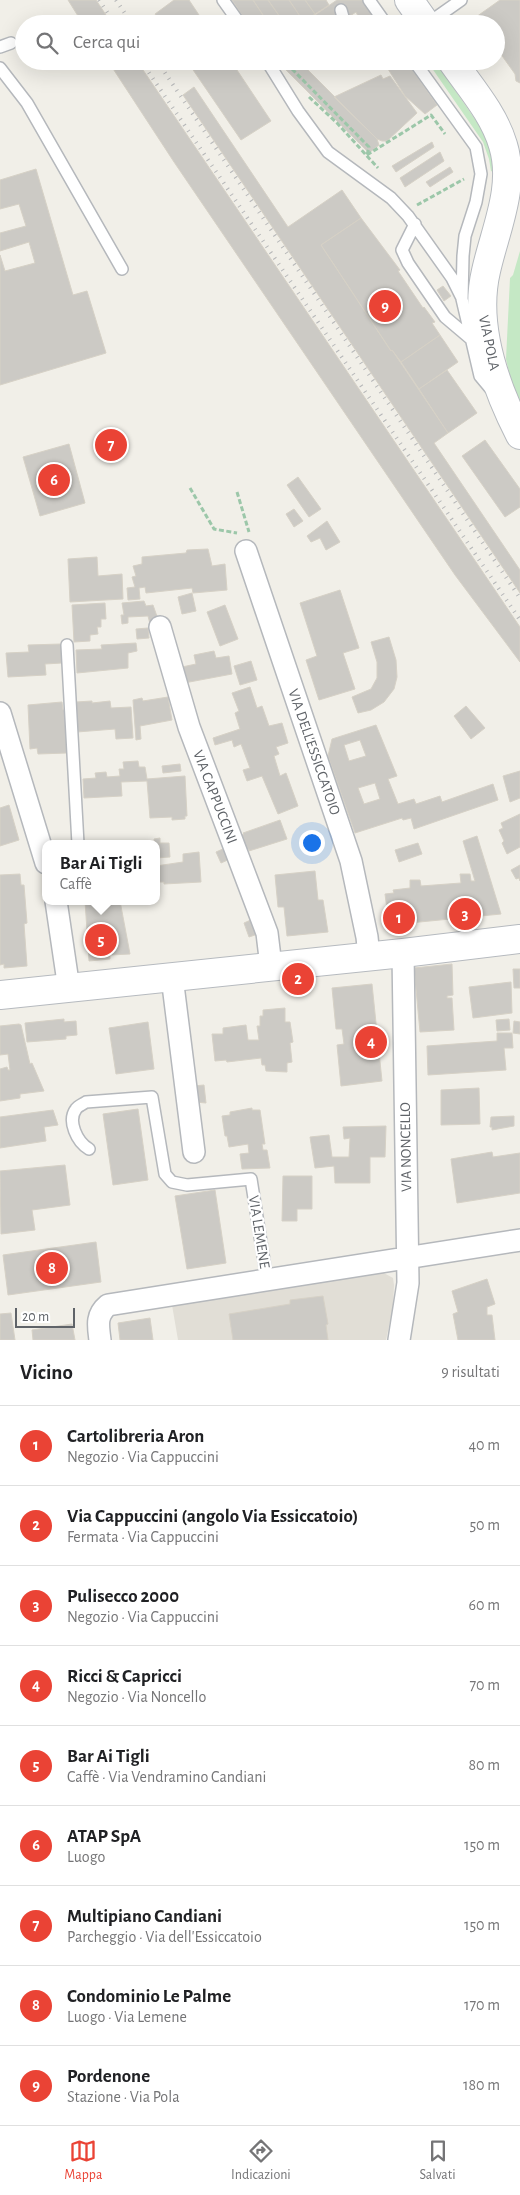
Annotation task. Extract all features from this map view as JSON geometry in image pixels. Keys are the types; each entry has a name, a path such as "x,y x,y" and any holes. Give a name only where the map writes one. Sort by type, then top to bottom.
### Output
{"main road":[{"path":"409,0 420,15"},
{"name":"VIA POLA","path":"458,70 495,125 504,146 506,163 513,189 485,272 482,309 488,350 506,408 520,435"},
{"path":"0,995 513,940"}],"street":[{"name":"VIA DELL'ESSICCATOIO","path":"246,550 350,862 367,937 369,956"},
{"name":"VIA CAPPUCCINI","path":"160,626 188,727 267,933 271,966"},
{"path":"0,713 42,849"},
{"path":"57,905 69,989"},
{"name":"VIA NONCELLO","path":"399,1340 407,1291 408,1257 403,953"},
{"path":"172,977 194,1152"},
{"name":"VIA LEMENE","path":"100,1340 99,1317 102,1310 108,1305 520,1240"}],"lane":[{"path":"223,0 234,15"},
{"path":"369,0 380,15"},
{"path":"439,15 461,0"},
{"path":"341,10 342,15"},
{"path":"0,68 27,103 122,269"},
{"path":"273,70 298,111 328,152 391,198 415,224 452,278 462,299 480,376 506,408"},
{"path":"420,70 476,147 481,174 476,202 465,236 462,299"},
{"path":"415,224 402,250 408,263 445,317 472,339"},
{"path":"67,644 78,840"},
{"name":"VIA LEMENE","path":"89,1149 80,1141 74,1130 72,1117 76,1107 86,1102 152,1097 165,1174 172,1182 187,1185 251,1179 267,1280"}],"path":[{"path":"293,70 369,147 367,155"},
{"path":"307,95 367,155"},
{"path":"367,155 431,115 448,138"},
{"path":"190,488 214,528 250,535 237,492"}],"shaded area":[{"path":"382,1272 393,1278 394,1285 393,1307 386,1340 178,1340 172,1305"}],"green space":[{"path":"433,70 441,70 490,141 495,173 491,171 483,142"},
{"path":"520,251 520,413 517,408 506,359 510,278 513,275"}],"building":[{"path":"68,0 96,0 106,15 77,15"},
{"path":"174,0 189,0 199,15 156,15"},
{"path":"232,0 253,0 263,15 242,15"},
{"path":"253,0 268,0 279,15 263,15"},
{"path":"268,0 289,0 299,15 279,15"},
{"path":"289,0 305,0 315,14 299,15"},
{"path":"305,0 326,0 329,5 315,14"},
{"path":"337,0 364,0 374,15 358,15 356,12 352,15 315,15"},
{"path":"500,0 520,0 520,83 516,81 515,74 505,60 505,15 479,15"},
{"path":"114,70 143,70 520,627 520,662 455,575 174,162"},
{"path":"193,70 237,70 271,121 241,140"},
{"path":"286,70 308,70 377,139 379,145 369,153"},
{"path":"389,70 412,70 437,105 425,114 405,96"},
{"path":"381,75 383,79 390,76 417,113 387,141 377,139 334,97"},
{"path":"194,87 288,227 342,190 361,218 321,245 448,433 434,443 520,570 520,593 183,95"},
{"path":"432,142 434,147 396,172 392,166"},
{"path":"440,152 444,161 405,187 400,178"},
{"path":"450,167 453,172 430,187 426,182"},
{"path":"36,169 73,295 87,291 106,353 0,385 0,255 5,271 35,263 29,242 0,251 0,233 26,226 19,204 0,209 0,180"},
{"path":"361,218 400,270 398,271 435,322 432,323 440,335 401,362 391,351 321,245"},
{"path":"443,286 451,296 444,301 437,290"},
{"path":"440,335 458,362 419,389 401,362"},
{"path":"447,370 477,413 448,433 419,389"},
{"path":"485,440 520,489 520,507 505,517 462,456"},
{"path":"69,444 85,503 40,516 23,457"},
{"path":"298,477 321,509 309,517 287,485"},
{"path":"294,509 303,521 294,527 286,514"},
{"path":"327,521 340,542 326,550 320,538 311,542 307,536"},
{"path":"208,549 212,566 225,564 227,590 193,593 192,588 146,593 145,587 139,588 140,599 128,600 127,588 135,587 132,577 136,576 133,566 142,564 142,557 186,553 187,550"},
{"path":"97,557 98,576 122,574 123,599 70,602 68,559"},
{"path":"340,590 359,648 343,653 355,689 319,700 306,660 317,656 300,603"},
{"path":"192,593 196,611 182,614 178,597"},
{"path":"144,601 146,606 153,605 159,622 150,624 148,616 128,617 128,623 122,624 121,615 124,615 122,603"},
{"path":"105,603 106,619 101,619 101,627 97,627 98,634 90,635 90,641 74,642 72,605"},
{"path":"225,605 238,639 220,646 207,612"},
{"path":"148,628 149,638 137,639 136,629"},
{"path":"389,637 396,660 397,677 394,689 384,702 371,710 358,713 352,697 371,689 377,678 377,662 371,642"},
{"path":"136,643 137,651 128,653 128,668 77,673 76,650 102,649 101,645"},
{"path":"61,644 62,663 45,664 46,675 8,677 6,653 29,652 28,645"},
{"path":"214,651 216,658 229,656 232,674 184,683 182,667 196,664 194,655"},
{"path":"251,661 257,680 240,685 234,666"},
{"path":"250,687 257,708 262,706 269,726 282,723 288,743 276,747 279,754 274,756 280,776 286,773 298,806 278,814 262,776 247,781 243,770 250,768 241,744 234,747 232,740 215,745 213,738 240,729 235,713 239,711 232,693"},
{"path":"168,697 172,720 140,726 141,739 136,740 133,700 142,698 143,701"},
{"path":"92,701 92,703 110,701 111,708 131,707 133,738 116,739 115,729 77,732 76,702"},
{"path":"62,702 63,710 65,710 67,753 38,754 37,748 30,749 28,705"},
{"path":"466,706 485,728 471,739 454,716"},
{"path":"376,725 397,776 388,779 398,804 414,799 416,804 440,796 442,802 493,784 498,800 414,829 411,818 403,820 402,818 355,833 328,756 332,739","holes":["360,740 366,756 349,761 344,745","375,783 380,799 364,804 358,788"]},
{"path":"138,761 139,767 145,767 147,779 185,776 187,816 185,816 185,819 172,820 172,817 150,818 147,781 121,782 122,796 84,798 83,779 96,778 95,773 106,772 107,777 120,776 119,769 124,769 123,762"},
{"path":"180,764 181,771 163,773 162,766"},
{"path":"520,771 520,798 510,802 503,776"},
{"path":"9,805 19,840 0,846 0,808"},
{"path":"520,814 520,847 507,854 499,830 503,828 501,823"},
{"path":"280,820 287,839 244,851 238,837 243,833"},
{"path":"477,836 501,914 389,925 385,894 394,893 393,890 410,888 410,880 420,880 421,886 461,883 460,874 470,874 471,881 475,881 463,841"},
{"path":"160,843 169,843 170,857 160,858"},
{"path":"418,843 422,854 399,862 395,850"},
{"path":"225,848 230,859 221,863 216,852"},
{"path":"199,852 201,882 164,884 164,882 160,882 160,865 183,862 183,854"},
{"path":"520,865 520,881 519,878 516,879 511,870"},
{"path":"315,871 318,900 323,900 328,932 287,936 284,907 278,907 275,875"},
{"path":"20,874 21,885 24,885 27,923 24,924 27,966 4,968 4,964 0,965 0,875"},
{"path":"85,905 121,905 130,954 110,955 110,959 89,961"},
{"path":"253,919 258,934 249,937 244,923"},
{"path":"452,964 453,995 447,996 447,998 452,998 454,1030 420,1032 414,968"},
{"path":"513,969 520,969 520,988 514,988"},
{"path":"511,982 512,1013 473,1018 469,987"},
{"path":"372,984 382,1081 341,1086 337,1045 344,1044 342,1029 336,1029 332,988"},
{"path":"285,1008 285,1022 290,1022 293,1042 290,1043 292,1062 287,1063 287,1072 266,1071 265,1065 262,1065 261,1058 227,1062 226,1060 215,1061 212,1034 223,1034 223,1028 246,1025 248,1040 259,1040 257,1026 260,1026 260,1016 263,1016 263,1010"},
{"path":"64,1019 64,1022 76,1021 77,1035 66,1036 66,1039 27,1042 25,1023"},
{"path":"509,1019 510,1030 497,1031 496,1020"},
{"path":"514,1021 520,1022 520,1034 513,1033"},
{"path":"148,1022 154,1069 116,1074 109,1028"},
{"path":"21,1025 30,1064 32,1063 44,1091 20,1094 20,1098 0,1101 0,1069 7,1067 10,1070 8,1054 0,1055 0,1026"},
{"path":"497,1033 512,1033 513,1048 504,1048 506,1070 428,1075 427,1046 497,1041"},
{"path":"204,1085 206,1103 195,1102 193,1086"},
{"path":"479,1088 480,1124 441,1125 441,1090"},
{"path":"252,1108 252,1110 260,1110 265,1144 262,1144 263,1150 267,1150 270,1168 242,1169 240,1154 249,1153 248,1144 229,1147 227,1136 225,1136 222,1116 230,1115 230,1112"},
{"path":"138,1109 148,1180 113,1185 103,1114"},
{"path":"53,1110 58,1125 44,1127 46,1141 0,1148 0,1117"},
{"path":"514,1116 514,1126 492,1130 492,1127 490,1127 491,1117"},
{"path":"386,1126 385,1157 370,1157 370,1183 335,1183 334,1166 315,1168 310,1137 329,1135 332,1157 349,1157 350,1138 344,1139 343,1127"},
{"path":"492,1152 493,1157 520,1153 520,1193 457,1203 451,1159"},
{"path":"65,1165 70,1205 32,1210 35,1230 1,1234 0,1171"},
{"path":"283,1176 312,1176 312,1209 297,1209 297,1221 282,1221"},
{"path":"215,1190 226,1263 187,1269 175,1196"},
{"path":"96,1242 101,1282 8,1295 3,1255"},
{"path":"487,1279 495,1304 487,1307 487,1315 492,1315 495,1340 458,1340 453,1314 458,1312 452,1291"},
{"path":"323,1296 328,1324 326,1325 328,1340 233,1340 229,1314 290,1304 290,1300"},
{"path":"11,1313 15,1340 0,1340 0,1314"},
{"path":"150,1318 153,1340 120,1340 118,1323"},
{"path":"72,1324 75,1340 33,1340 32,1330"}],"railway":[{"path":"99,0 109,15"},
{"path":"116,0 126,15"},
{"path":"147,70 520,620"},
{"path":"163,70 520,598"}],"place":[{"name":"Pordenone","path":"385,306"},
{"name":"Multipiano Candiani","path":"111,445"},
{"name":"ATAP SpA","path":"54,480"},
{"name":"Pulisecco 2000","path":"465,914"},
{"name":"Cartolibreria Aron","path":"399,918"},
{"name":"Bar Ai Tigli","path":"101,940"},
{"name":"Via Cappuccini (angolo Via Essiccatoio)","path":"298,979"},
{"name":"Ricci & Capricci","path":"371,1042"},
{"name":"Condominio Le Palme","path":"52,1268"}]}
